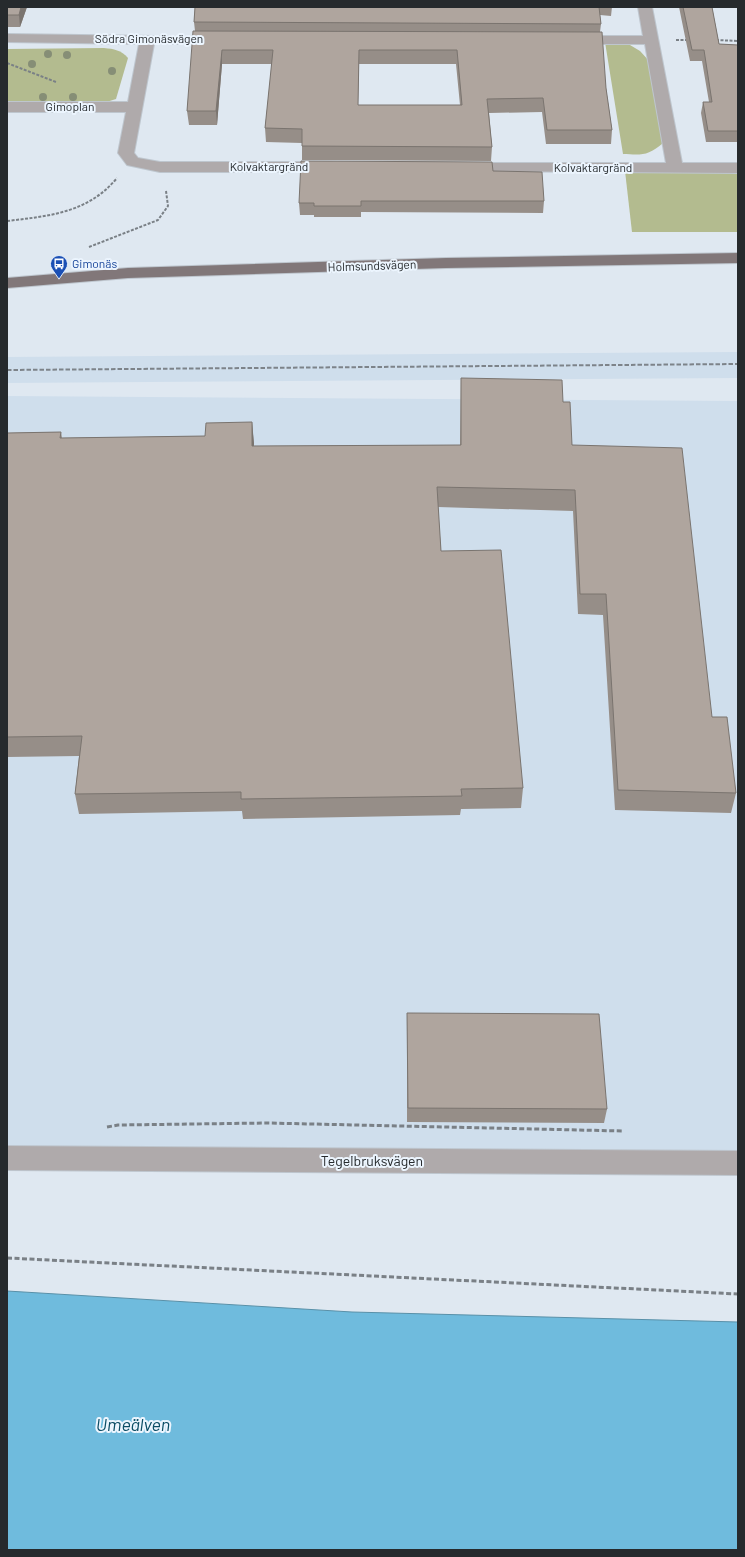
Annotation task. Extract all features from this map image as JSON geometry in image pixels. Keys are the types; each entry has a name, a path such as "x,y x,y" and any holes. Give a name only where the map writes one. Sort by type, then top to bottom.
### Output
{"main road":[{"name":"Holmsundsvägen","path":"7,283 128,273 470,263 738,258"}],"street":[{"path":"645,7 675,168"},
{"name":"Södra Gimonäsvägen","path":"7,38 233,40"},
{"path":"133,162 126,153 146,40"},
{"path":"557,40 651,40"},
{"name":"Gimoplan","path":"7,107 133,107"},
{"name":"Kolvaktargränd","path":"133,162 160,167 349,167"},
{"name":"Kolvaktargränd","path":"452,168 738,168"},
{"name":"Tegelbruksvägen","path":"7,1158 738,1163"}],"path":[{"path":"651,40 691,40"},
{"path":"714,40 738,41"},
{"path":"90,247 158,220 168,206 167,192 133,162"},
{"path":"7,221 45,216 77,207 103,193 115,181"},
{"path":"7,1258 738,1294"}],"shaded area":[{"path":"738,352 738,378 7,383 7,357"},
{"path":"7,396 738,401 738,1163 7,1158"}],"green space":[{"path":"605,42 625,42 640,51 650,62 663,143 644,154 623,154"},
{"path":"104,48 117,50 128,58 116,99 100,104 7,103 7,49"},
{"path":"625,171 738,173 738,232 632,232"}],"water":[{"name":"Umeälven","path":"7,1291 352,1312 738,1322 738,1550 7,1550"}],"building":[{"path":"7,7 21,7 19,15 7,15"},
{"path":"195,7 599,7 601,24 194,22"},
{"path":"683,7 712,7 719,44 738,45 738,131 708,131 703,102 712,102 704,50 692,50"},
{"path":"193,31 602,32 606,88 612,130 547,130 543,98 487,99 492,147 302,146 302,129 265,128 273,50 222,50 216,111 187,111","holes":["359,50 457,50 462,105 358,105"]},
{"path":"301,161 492,162 493,171 542,172 544,201 361,201 361,206 314,206 314,203 299,203"},
{"path":"461,378 562,380 563,402 570,402 572,445 682,448 712,717 727,717 736,793 618,790 606,594 580,594 575,490 437,487 441,551 501,550 523,788 461,789 462,796 241,799 241,792 75,794 82,736 7,737 7,433 61,432 60,438 205,436 206,423 252,422 252,446 461,445"},
{"path":"407,1013 599,1014 607,1109 408,1108"}],"railway":[{"path":"7,370 738,364"}],"place":[{"name":"Gimonäs","path":"59,279"}]}
